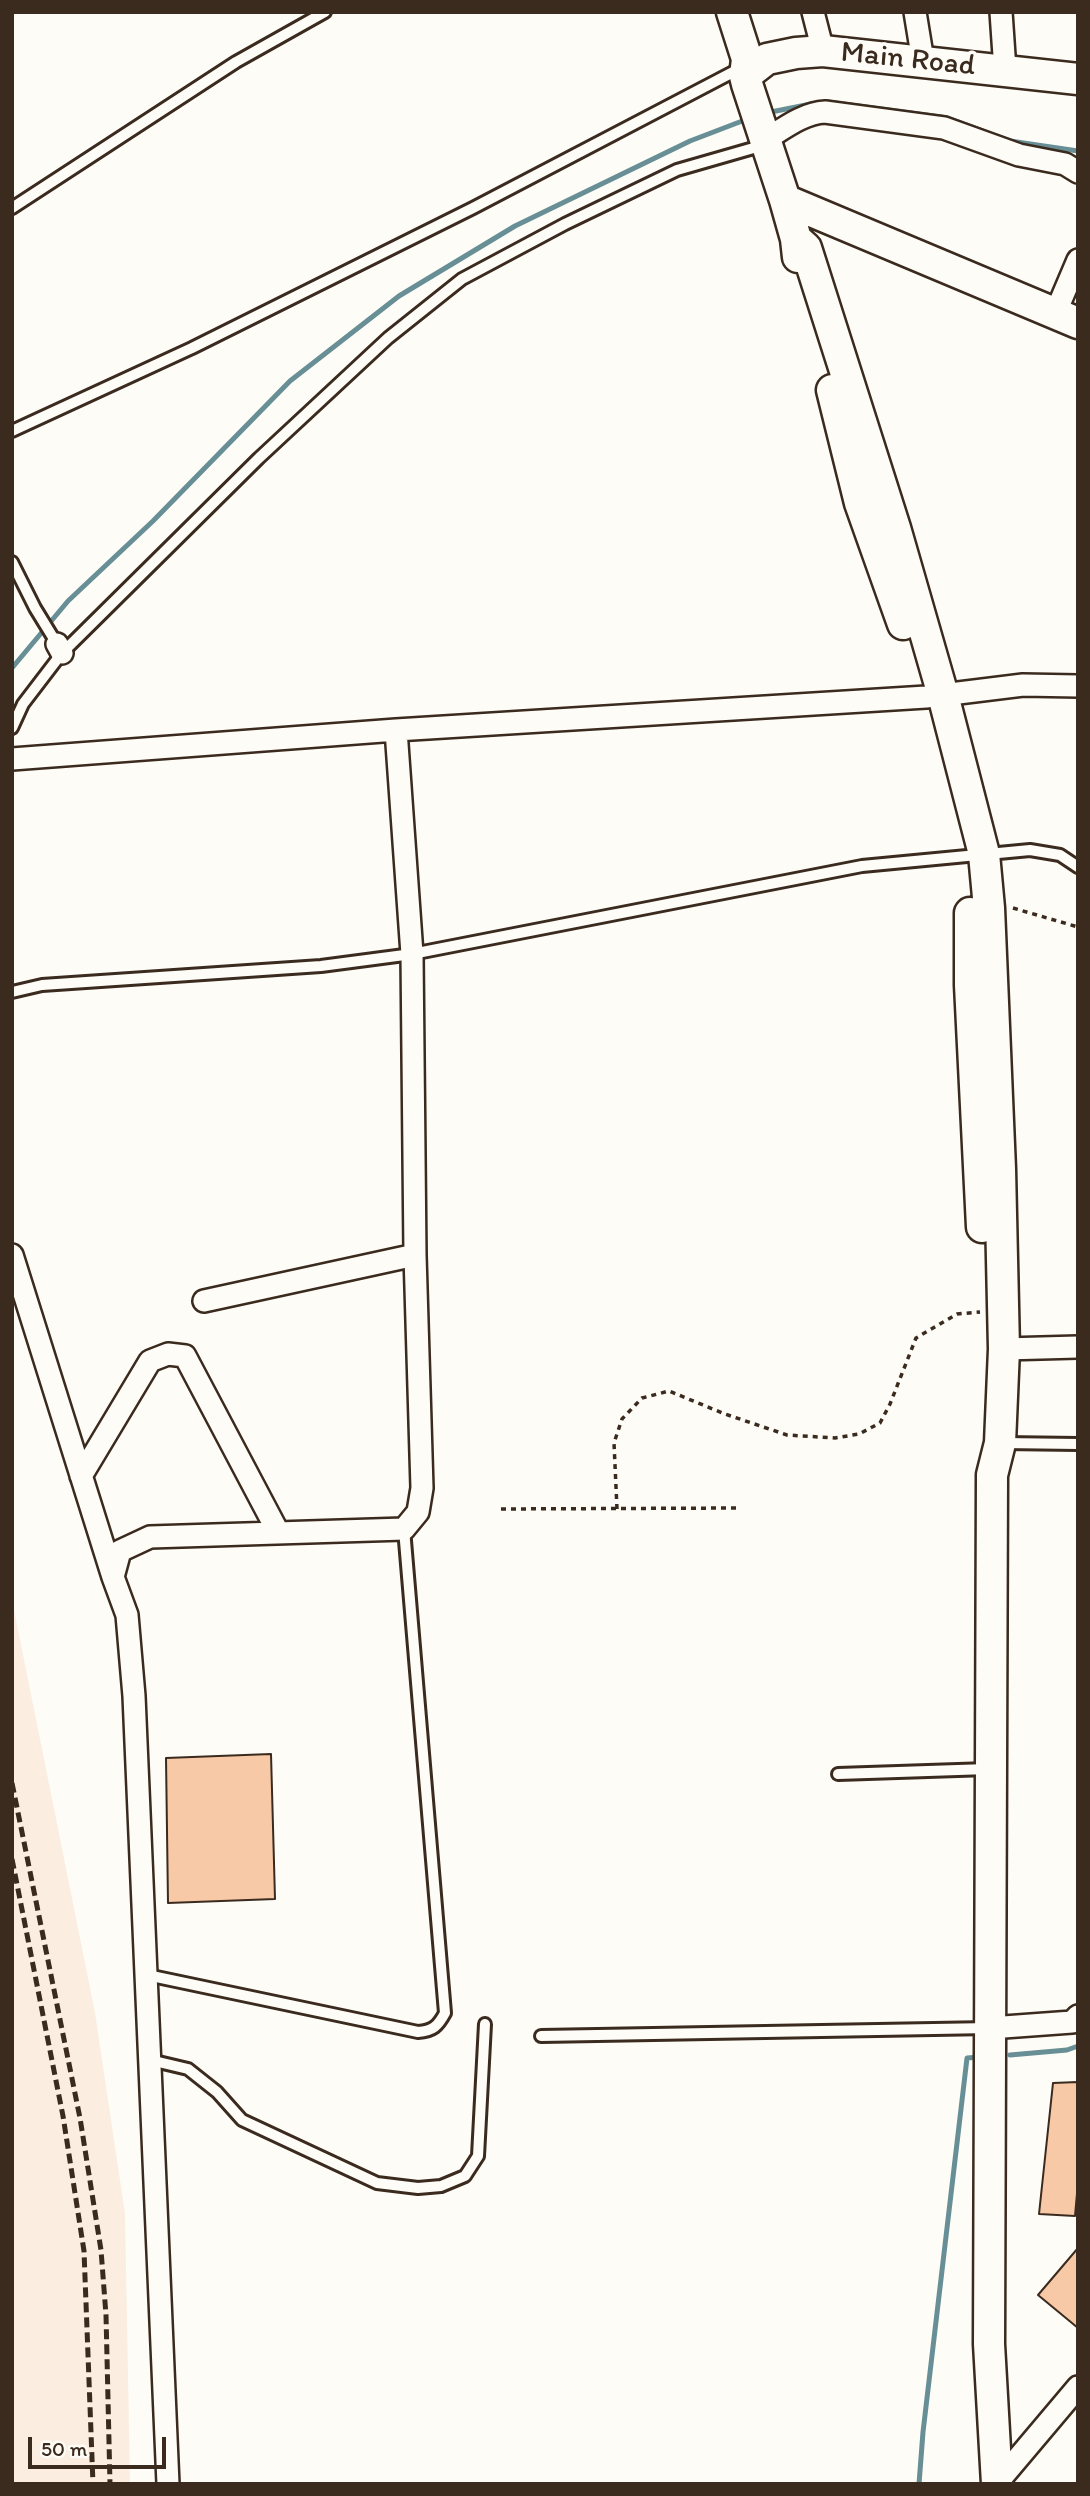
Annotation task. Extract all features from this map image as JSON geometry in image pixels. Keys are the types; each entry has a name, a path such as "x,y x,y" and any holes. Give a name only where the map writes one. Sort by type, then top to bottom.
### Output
{"street":[{"path":"717,12 732,65 741,73 785,200 860,503 898,608 934,696 989,908 1000,1169 1004,1349 1000,1443 992,1475 990,1769 989,2344 997,2483"},
{"path":"733,12 747,59 741,73"},
{"path":"813,12 824,51"},
{"path":"915,12 923,61"},
{"path":"1001,12 1006,70"},
{"name":"Main Road","path":"741,73 767,59 824,51 1078,79"},
{"path":"765,140 804,117 825,112 944,128 1019,155 1065,164 1078,172"},
{"path":"785,200 1066,318 1078,260"},
{"path":"12,759 396,730 934,696 1023,685 1078,686"},
{"path":"113,1577 120,1551 150,1537 404,1529 418,1512 422,1488 415,1255 412,954 396,730"},
{"path":"975,855 986,1312 984,1400 986,1453 992,1475"},
{"path":"12,1255 80,1476 127,1615 134,1696 168,2484"},
{"path":"204,1301 415,1255"},
{"path":"1004,1349 1078,1347"},
{"path":"80,1476 150,1362 158,1356 168,1354 185,1356 278,1532"},
{"path":"990,2028 1072,2022 1078,2016"},
{"path":"997,2483 1078,2387"}],"lane":[{"path":"12,208 236,62 325,12"},
{"path":"12,431 192,348 741,73"},
{"path":"12,728 23,704 59,649 388,338 462,279 565,224 677,170 765,140"},
{"path":"12,562 59,649"},
{"path":"12,992 42,985 321,965 412,954 862,866 1030,850 1060,855 1078,867"},
{"path":"1000,1443 1078,1444"},
{"path":"147,1975 418,2032 438,2026 445,2013 404,1529"},
{"path":"838,1774 990,1769"},
{"path":"150,2060 188,2069 217,2092 242,2120 377,2183 418,2188 441,2186 466,2176 478,2156 485,2024"},
{"path":"541,2036 990,2028"}],"path":[{"path":"989,908 1007,907 1026,911 1078,927"},
{"path":"617,1509 614,1443 622,1419 642,1398 669,1391 725,1415 787,1435 835,1438 859,1434 880,1423 916,1338 957,1314 986,1312"},
{"path":"501,1509 737,1508"}],"shaded area":[{"path":"12,1600 95,2013 125,2214 130,2484 12,2484"}],"building":[{"path":"271,1754 275,1899 168,1903 166,1758"},
{"path":"1078,2082 1078,2182 1075,2216 1039,2214 1053,2083"},
{"path":"1078,2248 1078,2328 1038,2295"}],"waterway":[{"path":"828,102 948,118 1010,141 1078,151"},
{"path":"766,113 811,104"},
{"path":"12,668 68,601 153,521 290,381 399,296 515,226 690,141 750,118"},
{"path":"1010,2055 1067,2050 1078,2046"},
{"path":"919,2484 967,2058 980,2057"}],"railway":[{"path":"12,1783 80,2118 101,2250 106,2315 110,2484"},
{"path":"12,1859 63,2116 84,2251 93,2484"}]}
